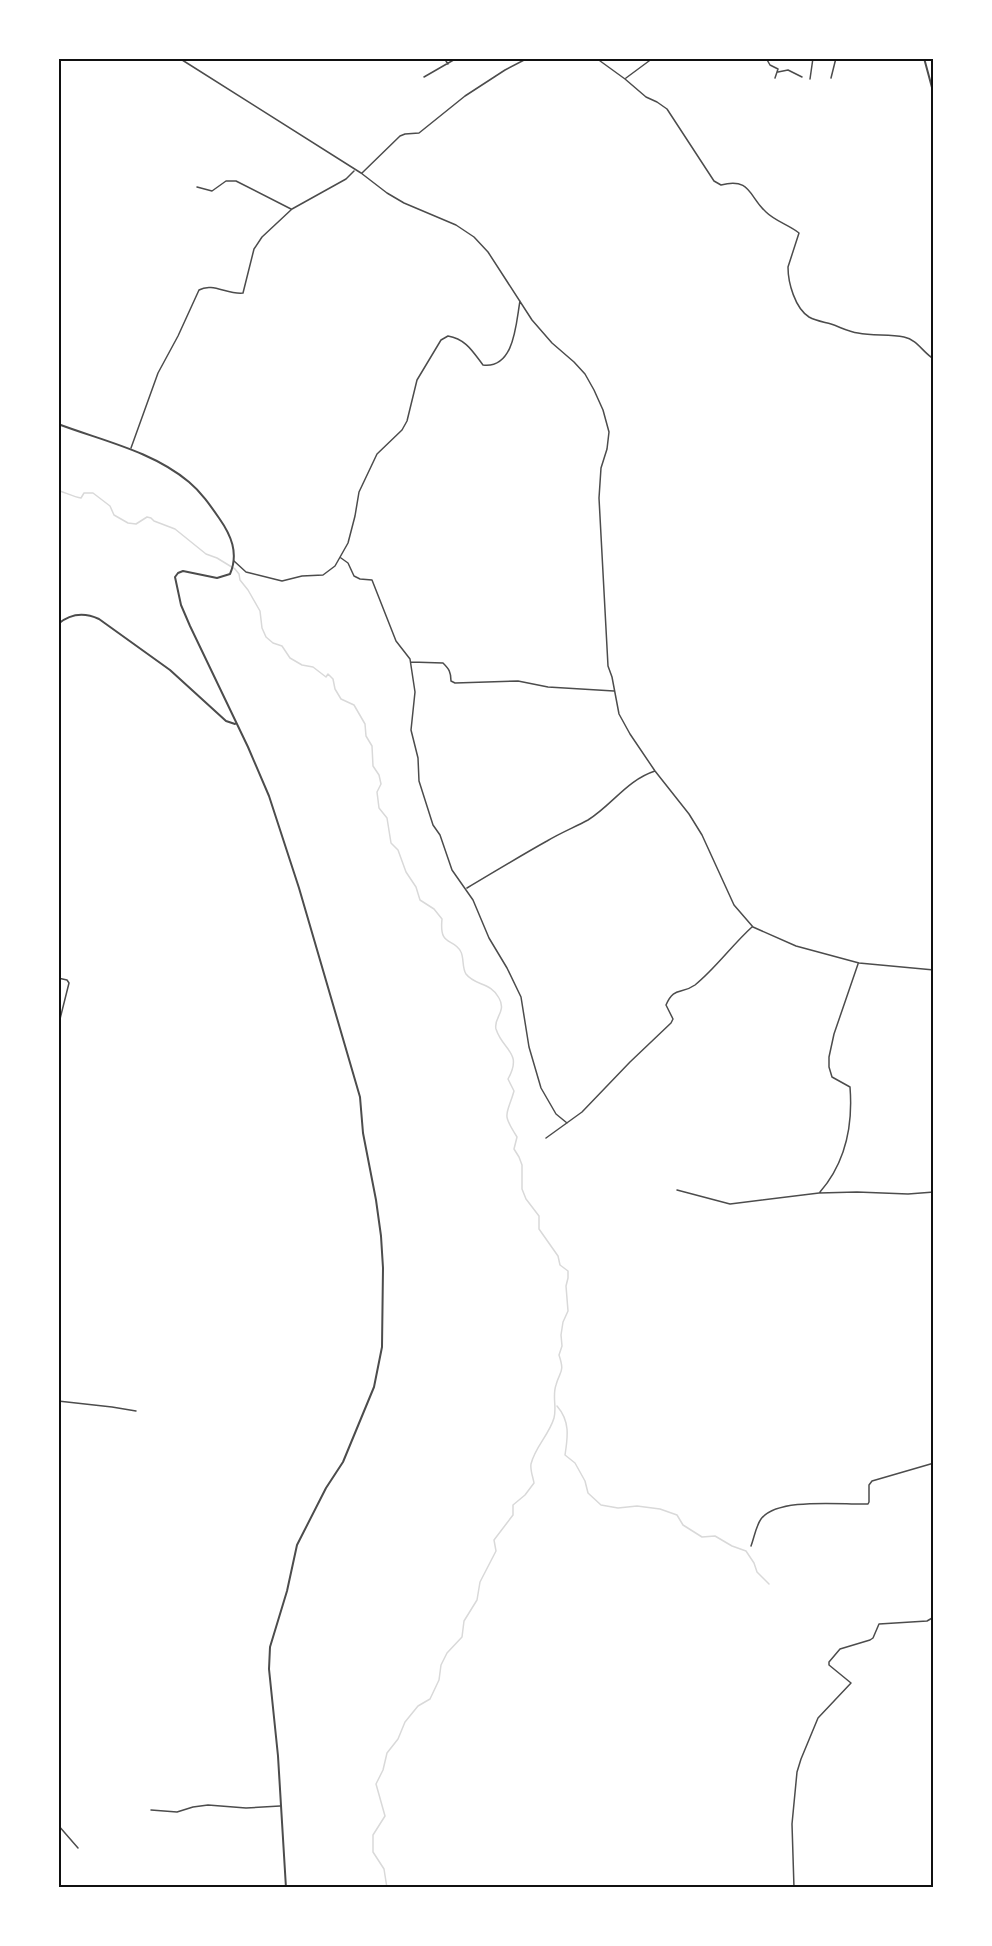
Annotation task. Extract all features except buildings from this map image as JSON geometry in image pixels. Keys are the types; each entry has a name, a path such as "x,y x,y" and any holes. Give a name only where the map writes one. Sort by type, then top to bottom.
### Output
{"street":[{"path":"179,58 361,173 387,193 472,234 488,252 541,331 585,374 607,422 608,441 601,468 599,498 608,666 619,714 655,771 689,814 702,835 734,905 753,927 796,946 859,963 933,970"},
{"path":"444,58 448,64"},
{"path":"424,77 457,58"},
{"path":"361,173 400,136 419,133 465,96 528,58"},
{"path":"596,58 646,97 667,109 714,181 722,185 733,182 745,186 765,211 798,232 788,273 795,297 803,312 811,318 859,334 904,337 921,346 933,359"},
{"path":"625,79 653,58"},
{"path":"766,58 770,65 777,69 775,78"},
{"path":"810,79 813,58"},
{"path":"831,78 836,58"},
{"path":"924,58 933,94"},
{"path":"777,72 788,70 802,77"},
{"path":"131,448 158,373 199,290 209,287 238,294 243,293 254,249 262,237 292,209 346,179 355,170"},
{"path":"196,187 212,191 226,181 236,181 292,209"},
{"path":"233,562 246,573 282,581 323,574 335,566 348,543 357,498 376,454 402,430 407,421 417,380 441,340 448,336 460,339 483,365 496,363 504,357 512,344 520,301"},
{"path":"58,424 131,448 180,475 197,489 230,535 233,546 230,574 217,578 183,572 176,575 175,581 190,626 260,774 287,851 360,1097 363,1133 376,1200 383,1268 382,1347 374,1387 343,1462 299,1538 270,1647 269,1669 278,1756 286,1887"},
{"path":"341,558 348,564 354,576 372,580 396,642 411,662 415,692 411,730 418,758 419,781 433,825 440,835 452,870 466,889 521,997 529,1047 541,1088 556,1114 567,1123"},
{"path":"58,624 67,617 76,615 89,615 99,620 170,670 226,721 235,724"},
{"path":"411,662 443,663 449,668 452,675 451,681 455,683 518,681 548,687 615,691"},
{"path":"466,889 545,841 589,819 609,804 619,792 655,771"},
{"path":"546,1138 589,1105 671,1023 673,1018 666,1005 672,995 677,991 688,990 705,976 753,927"},
{"path":"819,1193 838,1164 849,1131 850,1088 832,1077 829,1057 834,1034 859,963"},
{"path":"58,978 67,980 69,983 58,1027"},
{"path":"677,1190 729,1204 819,1193 933,1192"},
{"path":"58,1401 136,1412"},
{"path":"751,1546 761,1519 768,1513 788,1506 809,1504 868,1504 872,1481 933,1463"},
{"path":"794,1887 792,1824 797,1772 818,1718 851,1683 829,1662 840,1649 867,1642 873,1638 879,1624 930,1620 933,1617"},
{"path":"151,1810 177,1812 208,1805 246,1808 280,1806"},
{"path":"58,1825 78,1848"}],"waterway":[{"path":"58,486 60,491 81,498 84,493 93,493 110,506 114,515 128,523 136,524 147,517 175,529 206,554 235,569 260,611 262,628 266,637 282,646 290,658 302,665 313,667 326,677 328,674 333,679 335,689 341,699 354,705 365,724 366,736 372,746 373,766 379,775 381,784 377,792 379,808 387,818 391,843 398,850 420,900 434,909 442,919 445,938 461,952 466,974 474,981 492,989 501,1003 496,1029 513,1057 512,1070 508,1079 514,1091 507,1118 517,1137 514,1149 522,1165 522,1189 526,1199 539,1216 539,1229 558,1256 560,1265 568,1271 566,1286 568,1311 561,1335 562,1346 559,1355 562,1368 555,1389 555,1414 531,1464 534,1483 513,1505 513,1515 494,1540 496,1551 480,1582 477,1600 464,1621 462,1637 447,1653 441,1665 439,1680 430,1699 418,1706 405,1722 398,1739 387,1753 383,1770 376,1784 385,1816 373,1835 373,1852 384,1869 387,1888"},
{"path":"557,1406 566,1423 565,1455 575,1463 585,1481 588,1493 601,1505 618,1508 637,1506 660,1509 677,1515 683,1525 702,1537 715,1536 746,1551 757,1572 769,1584"}]}
